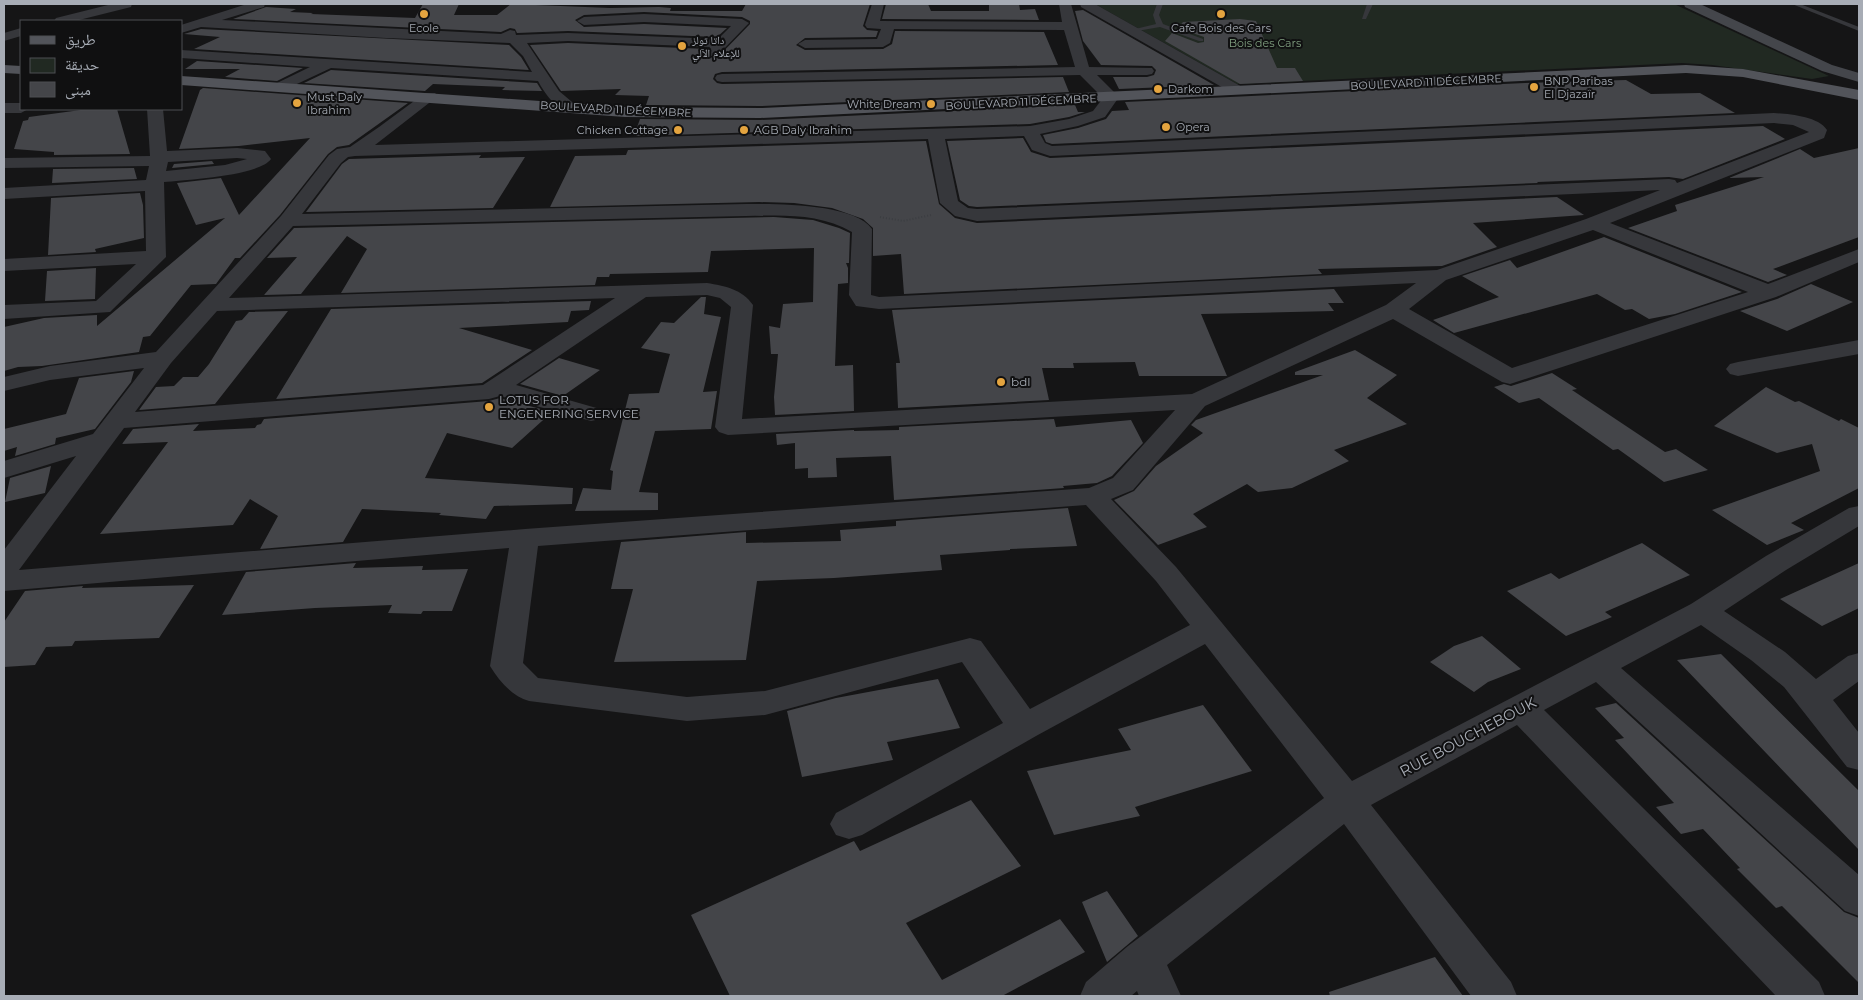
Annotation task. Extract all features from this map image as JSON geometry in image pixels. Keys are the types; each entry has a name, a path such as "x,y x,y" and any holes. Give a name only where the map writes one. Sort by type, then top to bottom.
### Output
{"main road":[{"path":"1690,4 1833,71 1859,78"},
{"path":"1707,4 1820,54 1859,65"},
{"path":"4,69 20,70"},
{"name":"BOULEVARD 11 DÉCEMBRE","path":"182,80 430,96 625,112 760,113 1695,70 1743,73 1857,91"},
{"path":"1833,71 1857,91"}],"street":[{"path":"65,20 126,4"},
{"path":"182,29 258,4"},
{"path":"878,4 872,25 1070,26"},
{"path":"4,570 163,358 288,220 335,160 343,153 355,151 936,135 1030,131 1072,123 1099,114 1111,97 1083,70 1070,26 1066,4"},
{"path":"1086,4 1239,91"},
{"path":"200,23 513,39 568,36 716,48 742,22 644,18 600,21 575,20"},
{"path":"532,23 506,36 513,39 535,61 554,94 570,107"},
{"path":"804,44 883,43 888,25"},
{"path":"4,37 20,32"},
{"path":"282,86 386,34"},
{"path":"182,54 544,77"},
{"path":"722,78 1083,70 1147,71"},
{"path":"355,151 385,131 430,96"},
{"path":"4,108 20,108"},
{"path":"4,312 102,307 156,257 157,170 155,110"},
{"path":"288,220 746,210 814,212 847,220 862,229 860,295 864,301 879,302 1440,276 1593,223 1818,134 1819,130 1790,119 1774,118 1050,151 1038,146 1030,131"},
{"path":"936,135 949,203 962,212 986,215 1690,184"},
{"path":"4,163 157,170"},
{"path":"4,193 157,170"},
{"path":"1593,223 1768,292"},
{"path":"1394,310 1510,377 1768,292 1859,255"},
{"path":"4,265 156,257"},
{"path":"212,305 707,289 727,293 742,305 728,427 1196,401 1394,310 1440,276"},
{"path":"4,470 109,430 489,392 641,291"},
{"path":"1738,369 1859,347"},
{"path":"4,384 50,373 163,358"},
{"path":"496,387 591,414"},
{"path":"4,581 525,538 1093,496 1123,484 1196,401"},
{"path":"1093,496 1166,574 1347,801 1496,996"},
{"name":"RUE BOUCHEBOUK","path":"1101,996 1143,959 1347,801 1702,611 1776,563 1859,514"},
{"path":"525,538 506,666 529,689 687,710 765,703 970,649 1024,727"},
{"path":"1702,611 1780,666 1813,698 1859,757"},
{"path":"849,824 1024,727 1209,628"},
{"path":"1813,698 1859,664"},
{"path":"1598,666 1859,899"},
{"path":"1522,709 1804,996"},
{"path":"1143,959 1160,996"}],"lane":[{"path":"1160,4 1156,15 1160,25"},
{"path":"1364,18 1370,4"},
{"path":"1795,4 1859,29"},
{"path":"1133,31 1160,25 1201,40"}],"path":[{"path":"847,220 888,217 892,221 905,221 923,215 962,212"}],"green space":[{"name":"Bois des Cars","path":"1095,4 1674,4 1829,76 1812,79 1712,65 1682,63 1237,84"}],"building":[{"path":"423,4 459,4 454,15 497,15 511,4 610,8 659,7 671,8 670,11 742,11 746,4 870,4 863,26 867,30 878,31 876,37 805,38 796,45 805,50 883,49 892,44 895,31 1044,32 1058,65 722,72 715,74 713,79 717,83 722,84 1063,77 1069,92 760,106 646,105 649,96 615,95 621,89 561,91 530,45 568,43 706,49 703,53 705,57 717,58 750,24 750,21 742,17 644,12 584,15 575,20 584,27 644,24 727,28 717,37 568,31 517,33 515,29 510,28 501,32 233,19 266,7 296,9 290,12 313,13 311,14 415,18"},
{"path":"886,4 928,4 931,11 989,11 989,4 1019,4 1020,10 1035,9 1039,20 882,19"},
{"path":"1083,10 1214,85 1119,89 1113,77 1147,77 1154,75 1156,70 1152,66 1101,65 1083,41 1075,11"},
{"path":"1240,19 1256,21 1277,68 1295,68 1303,81 1240,84 1165,41 1172,33 1198,43 1204,42 1204,37 1178,28 1183,22"},
{"path":"201,29 509,45 521,57 529,70 194,49 220,37 184,34"},
{"path":"197,61 303,68 277,81 225,77 240,69 185,69"},
{"path":"331,70 537,83 542,91 502,90 505,87 433,84 425,91 304,83"},
{"path":"1626,80 1651,94 1700,93 1735,113 1052,144 1046,142 1043,135 1078,128 1106,119 1112,111 1129,110 1125,102"},
{"path":"203,88 408,103 349,145 337,147 328,154 280,215 240,258 235,258 216,284 191,285 150,336 143,337 139,352 42,366 18,367 4,371 4,327 44,318 97,315 97,326 225,218 196,225 177,183 221,178 239,215 310,138 239,146 179,149 200,90"},
{"path":"1075,105 1078,112 1085,112 1030,124 634,136 640,119 760,120"},
{"path":"81,110 117,110 130,154 54,155 54,152 14,149 23,121 28,120 29,117"},
{"path":"1763,126 1785,139 1683,179 1669,177 1537,182 977,207 969,206 960,200 947,141 1023,138 1031,152 1050,158"},
{"path":"926,141 939,204 955,218 977,223 1557,197 1584,215 1473,223 1497,247 1442,266 1318,269 1322,274 904,294 901,254 873,256 873,228 863,219 832,208 794,203 759,202 550,207 575,156 626,155 628,150"},
{"path":"1859,148 1859,237 1773,269 1787,275 1768,282 1628,228 1677,211 1675,205 1764,177 1729,178 1800,149 1814,158"},
{"path":"481,155 479,158 525,157 493,208 306,212 342,164 349,159"},
{"path":"212,161 214,164 172,168 174,164"},
{"path":"134,168 137,179 52,183 53,169"},
{"path":"140,193 143,205 144,238 95,249 96,252 48,255 51,198"},
{"path":"774,217 813,220 850,233 849,263 846,263 848,283 838,284 835,366 853,365 854,411 775,415 774,397 778,354 771,354 769,326 780,328 783,304 813,302 814,248 711,251 708,272 610,274 609,277 597,277 595,285 341,293 367,249 347,236 301,294 264,295 297,257 267,258 294,228"},
{"path":"1604,237 1742,292 1675,314 1649,319 1632,309 1625,310 1597,294 1454,333 1433,320 1499,297 1462,276 1510,260 1517,268"},
{"path":"96,268 95,299 45,301 47,271"},
{"path":"1811,284 1853,302 1787,331 1740,311 1777,299"},
{"path":"1334,289 1344,303 1328,303 1334,311 1201,314 1227,376 1139,376 1135,362 1073,363 1074,368 1042,368 1049,400 898,408 896,363 900,363 892,310"},
{"path":"701,297 706,297 704,314 721,317 703,392 717,391 711,429 655,431 639,492 658,493 658,510 575,511 583,488 611,490 613,471 610,470 629,394 659,393 670,354 641,348 661,322 674,323"},
{"path":"591,301 589,310 571,311 568,322 459,328 532,350 482,383 276,399 331,309"},
{"path":"288,311 215,404 139,410 156,387 174,386 183,377 198,377 209,364 236,321 242,320 249,312"},
{"path":"1355,350 1397,375 1367,398 1407,424 1334,450 1349,461 1292,488 1258,492 1247,484 1193,514 1207,527 1158,545 1114,500 1134,491 1156,466 1203,433 1191,425 1196,420 1323,375 1295,375 1295,372"},
{"path":"559,358 600,370 563,396 520,384"},
{"path":"134,371 131,382 95,429 56,438 55,444 15,456 17,447 4,451 4,429 66,414 79,378"},
{"path":"1552,373 1577,389 1572,390 1665,452 1676,449 1708,470 1664,482 1618,449 1613,450 1539,398 1519,403 1494,387 1504,384 1511,386"},
{"path":"1766,387 1795,402 1799,401 1839,421 1841,419 1859,428 1859,488 1791,523 1804,530 1767,545 1712,510 1820,471 1812,444 1777,453 1714,426"},
{"path":"500,398 552,412 512,448 447,433 425,478 573,488 572,504 494,506 486,519 439,515 441,513 362,509 343,542 260,549 278,516 250,499 233,525 100,534 168,442 122,444 133,429 199,424 193,431 255,428 264,419 489,401"},
{"path":"1054,419 1056,427 1131,420 1143,443 1112,476 1097,483 1063,486 1064,488 894,500 891,456 836,458 837,477 808,478 808,468 795,469 795,443 777,445 776,434 899,430 899,427"},
{"path":"51,466 45,493 5,502 10,478"},
{"path":"1068,508 1077,546 940,555 942,570 834,578 757,581 746,660 614,662 633,589 611,589 621,542 746,532 746,543 841,541 840,530 896,526 896,521"},
{"path":"1642,543 1690,575 1605,612 1612,617 1566,636 1507,591 1551,573 1559,579"},
{"path":"356,563 353,568 423,566 422,570 468,569 452,611 423,611 421,614 388,613 392,605 315,608 222,615 246,572"},
{"path":"1859,563 1859,608 1822,626 1780,599"},
{"path":"194,585 159,638 75,641 72,646 46,647 35,665 4,667 4,622 25,591 83,586 82,588"},
{"path":"1482,636 1521,669 1488,682 1474,692 1430,662 1454,646"},
{"path":"1721,654 1859,791 1859,850 1677,660"},
{"path":"938,679 960,728 887,742 893,760 802,777 787,711 836,698"},
{"path":"1616,703 1844,912 1859,918 1859,983 1782,906 1776,908 1737,869 1740,868 1703,829 1681,834 1656,807 1674,803 1615,740 1624,738 1595,708"},
{"path":"1203,705 1252,771 1135,807 1140,816 1054,835 1027,771 1131,750 1118,729"},
{"path":"971,800 1021,866 906,923 942,980 1060,919 1085,952 1002,996 730,996 691,915 854,841 860,851"},
{"path":"1107,891 1138,936 1107,962 1082,902"},
{"path":"1435,957 1463,996 1330,996 1329,992"}],"place":[{"name":"Ecole","path":"424,14"},
{"name":"Cafe Bois des Cars","path":"1221,14"},
{"name":"داتا تولز للإعلام الآلي","path":"682,46"},
{"name":"BNP Paribas El Djazaïr","path":"1534,87"},
{"name":"Darkom","path":"1158,89"},
{"name":"Must Daly Ibrahim","path":"297,103"},
{"name":"White Dream","path":"931,104"},
{"name":"Opera","path":"1166,127"},
{"name":"Chicken Cottage","path":"678,130"},
{"name":"AGB Daly Ibrahim","path":"744,130"},
{"name":"bdl","path":"1001,382"},
{"name":"LOTUS FOR ENGENERING SERVICE","path":"489,407"}]}
